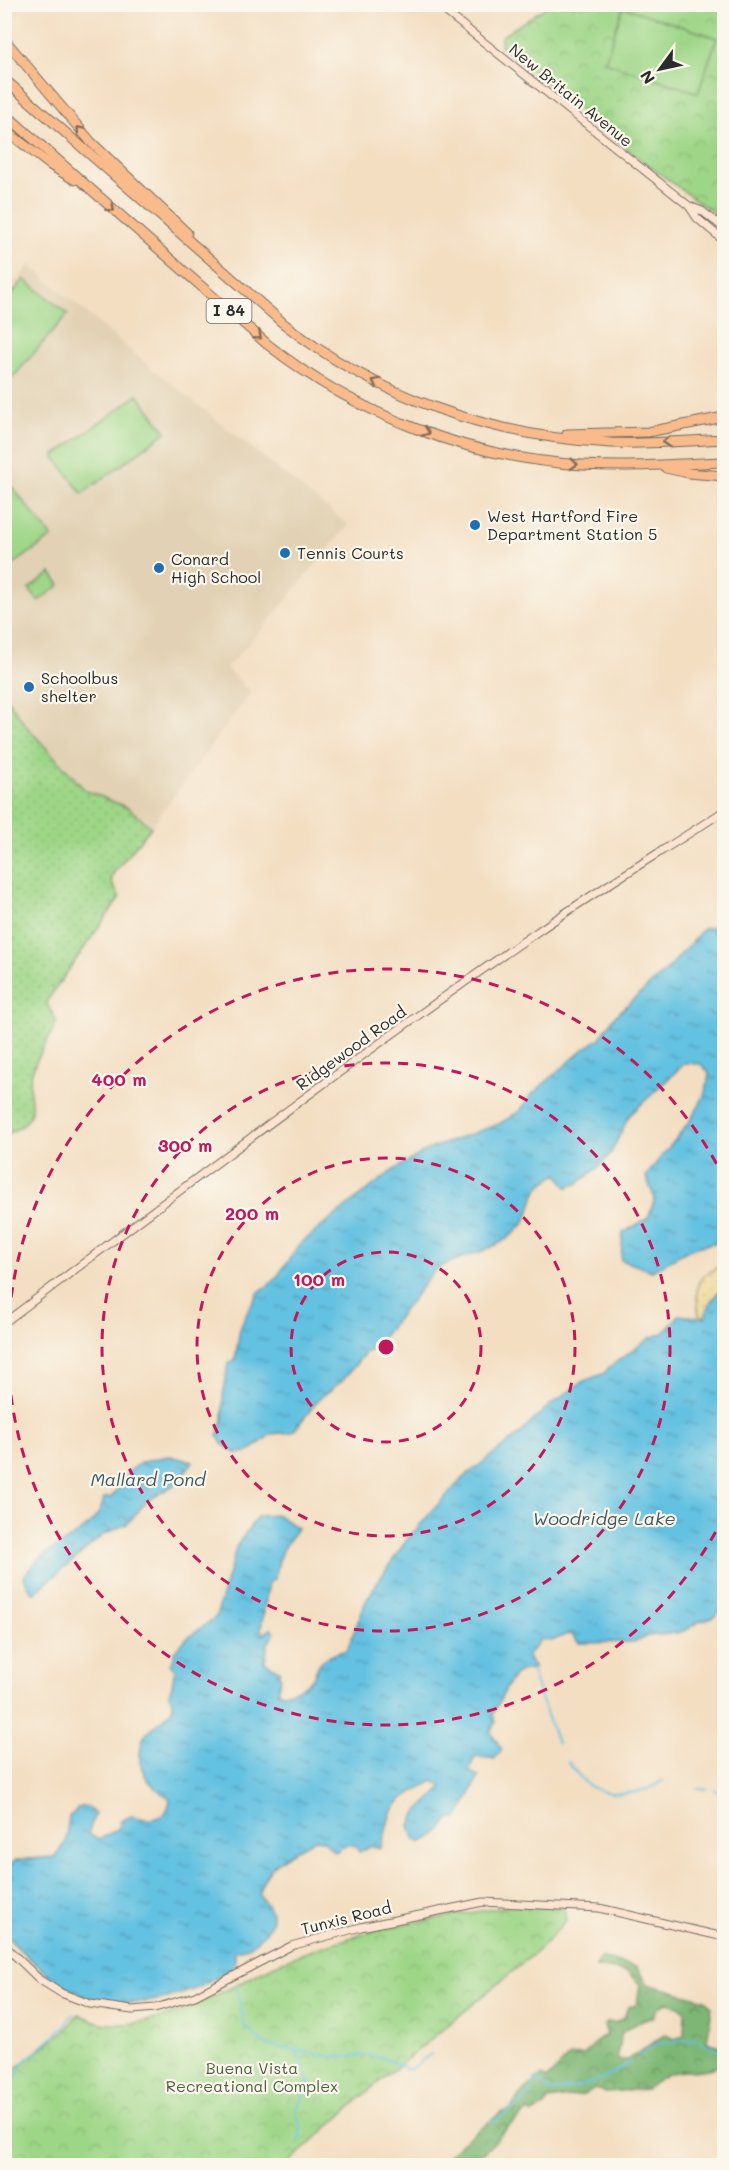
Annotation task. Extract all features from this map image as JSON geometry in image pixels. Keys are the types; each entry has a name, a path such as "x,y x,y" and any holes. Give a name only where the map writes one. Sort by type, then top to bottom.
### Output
{"highway":[{"path":"4,39 91,142 177,222 211,260"},
{"name":"I 84","path":"4,79 292,329 357,372 419,401 510,429 550,437 625,443 724,439"},
{"name":"I 84","path":"4,113 257,335 301,369 339,393 387,416 444,439 516,457 585,465 724,462"},
{"path":"4,129 55,169 88,187"},
{"path":"550,437 648,432 724,417"},
{"path":"658,465 688,473 724,476"}],"main road":[{"name":"New Britain Avenue","path":"436,4 689,206 702,211 724,228"},
{"name":"New Britain Avenue","path":"689,206 697,218 724,241"},
{"name":"Ridgewood Road","path":"4,1323 227,1155 463,984 557,918 724,811"},
{"name":"Tunxis Road","path":"4,1945 40,1980 61,1993 98,2006 132,2010 155,2008 195,1996 291,1946 361,1927 483,1902 598,1908 724,1937"}],"shaded area":[{"name":"Conard High School","path":"30,265 137,356 348,525 266,625 226,668 251,692 151,827 128,808 85,790 26,726 5,696 4,294"}],"green space":[{"path":"549,5 724,5 724,214 716,215 640,159 501,47 501,37"},
{"path":"623,7 717,38 698,93 605,62"},
{"path":"24,279 68,314 7,384 4,382 5,303"},
{"path":"138,395 166,432 82,494 54,456"},
{"path":"5,478 52,537 4,570"},
{"path":"51,573 60,585 38,601 29,589"},
{"path":"5,696 26,726 85,790 128,808 151,827 112,875 112,884 120,897 46,1002 57,1022 33,1069 30,1080 30,1114 27,1121 19,1128 5,1135"},
{"name":"Buena Vista Recreational Complex","path":"515,1905 564,1908 566,1920 542,1947 367,2092 286,2165 5,2165 4,2077 66,2030 78,2014 104,2024 130,2024 152,2020 194,2006 284,1961 329,1944 401,1925"},
{"path":"600,1958 636,1967 648,1984 705,2000 712,2007 707,2042 724,2047 724,2069 719,2066 698,2071 674,2072 657,2080 647,2089 606,2092 595,2089 583,2095 548,2100 545,2106 532,2114 528,2111 508,2127 473,2164 443,2165 461,2144 501,2112 512,2108 526,2088 542,2076 547,2079 570,2056 584,2055 600,2038 607,2035 604,2025 607,2022 614,2023 624,2018 628,2007 637,2005 640,1984 627,1972 596,1967","holes":["668,2003 679,2006 685,2011 684,2036 674,2039 666,2034 627,2060 620,2061 617,2055 622,2032 644,2019 653,2018 658,2007"]}],"sand":[{"path":"724,1264 724,1285 708,1306 706,1317 699,1315 697,1288 699,1283 707,1274"}],"water":[{"path":"724,925 724,1230 715,1243 688,1250 652,1271 621,1260 623,1233 648,1218 655,1199 646,1177 694,1115 707,1088 709,1073 701,1064 685,1063 629,1116 611,1153 599,1167 577,1184 567,1187 558,1174 547,1180 536,1191 527,1217 513,1234 491,1247 435,1270 375,1347 365,1353 342,1381 319,1399 293,1432 271,1434 249,1452 236,1453 222,1444 218,1436 223,1420 223,1396 228,1363 235,1360 240,1329 259,1292 274,1281 300,1244 389,1173 427,1150 499,1124 520,1111 530,1096 600,1038 614,1017 668,969 703,929"},
{"name":"Woodridge Lake","path":"724,1285 724,1607 713,1618 700,1621 677,1633 648,1636 633,1642 579,1643 572,1635 567,1634 552,1641 541,1639 527,1656 535,1668 520,1671 511,1679 493,1714 495,1723 490,1731 502,1750 494,1759 475,1756 469,1771 479,1777 457,1819 451,1817 436,1835 420,1843 414,1838 410,1825 413,1818 442,1787 433,1781 403,1798 391,1812 381,1848 372,1846 359,1852 356,1846 348,1844 335,1852 323,1840 315,1839 281,1860 268,1872 259,1892 272,1914 268,1928 252,1944 235,1951 234,1965 231,1970 206,1984 171,1997 152,2001 114,2003 97,2000 80,1994 52,1977 11,1941 5,1933 5,1871 16,1860 54,1857 65,1843 69,1817 80,1807 87,1807 95,1814 88,1834 99,1840 119,1828 121,1821 131,1816 151,1819 162,1816 166,1812 170,1799 153,1786 142,1770 140,1755 142,1741 173,1707 170,1695 175,1670 170,1664 174,1659 174,1653 186,1639 216,1617 237,1545 258,1516 278,1515 297,1528 280,1555 275,1579 269,1582 261,1627 262,1635 271,1628 275,1632 267,1645 266,1658 263,1661 280,1671 278,1673 281,1678 277,1692 286,1692 305,1685 313,1677 319,1664 333,1654 347,1650 366,1601 377,1583 406,1541 464,1477 522,1432 544,1410 582,1382 605,1373 608,1368 650,1338 664,1333 679,1315 705,1318 708,1306"},
{"name":"Mallard Pond","path":"170,1456 193,1462 174,1485 147,1501 127,1524 103,1535 35,1593 32,1593 24,1577 32,1565 81,1532 100,1511 104,1498 112,1497 134,1467 140,1463"}],"waterway":[{"path":"531,1670 557,1743"},
{"path":"568,1762 587,1784 605,1792 636,1792 663,1780"},
{"path":"697,1789 707,1789"},
{"path":"715,1790 722,1792"},
{"path":"237,1988 244,2026 265,2045 332,2057 363,2055 381,2057 409,2070 431,2054"},
{"path":"4,2092 10,2089 23,2063 64,2027 73,2014"},
{"path":"639,2056 658,2043 697,2039 708,2046 724,2050"},
{"path":"297,2052 309,2082 296,2112 301,2128 299,2144"},
{"path":"492,2123 529,2097 535,2078 551,2091 563,2089 602,2079 630,2062"}],"place":[{"name":"West Hartford Fire Department Station 5","path":"475,525"},
{"name":"Tennis Courts","path":"285,553"},
{"name":"Conard High School","path":"159,568"},
{"name":"Schoolbus shelter","path":"29,687"}]}
